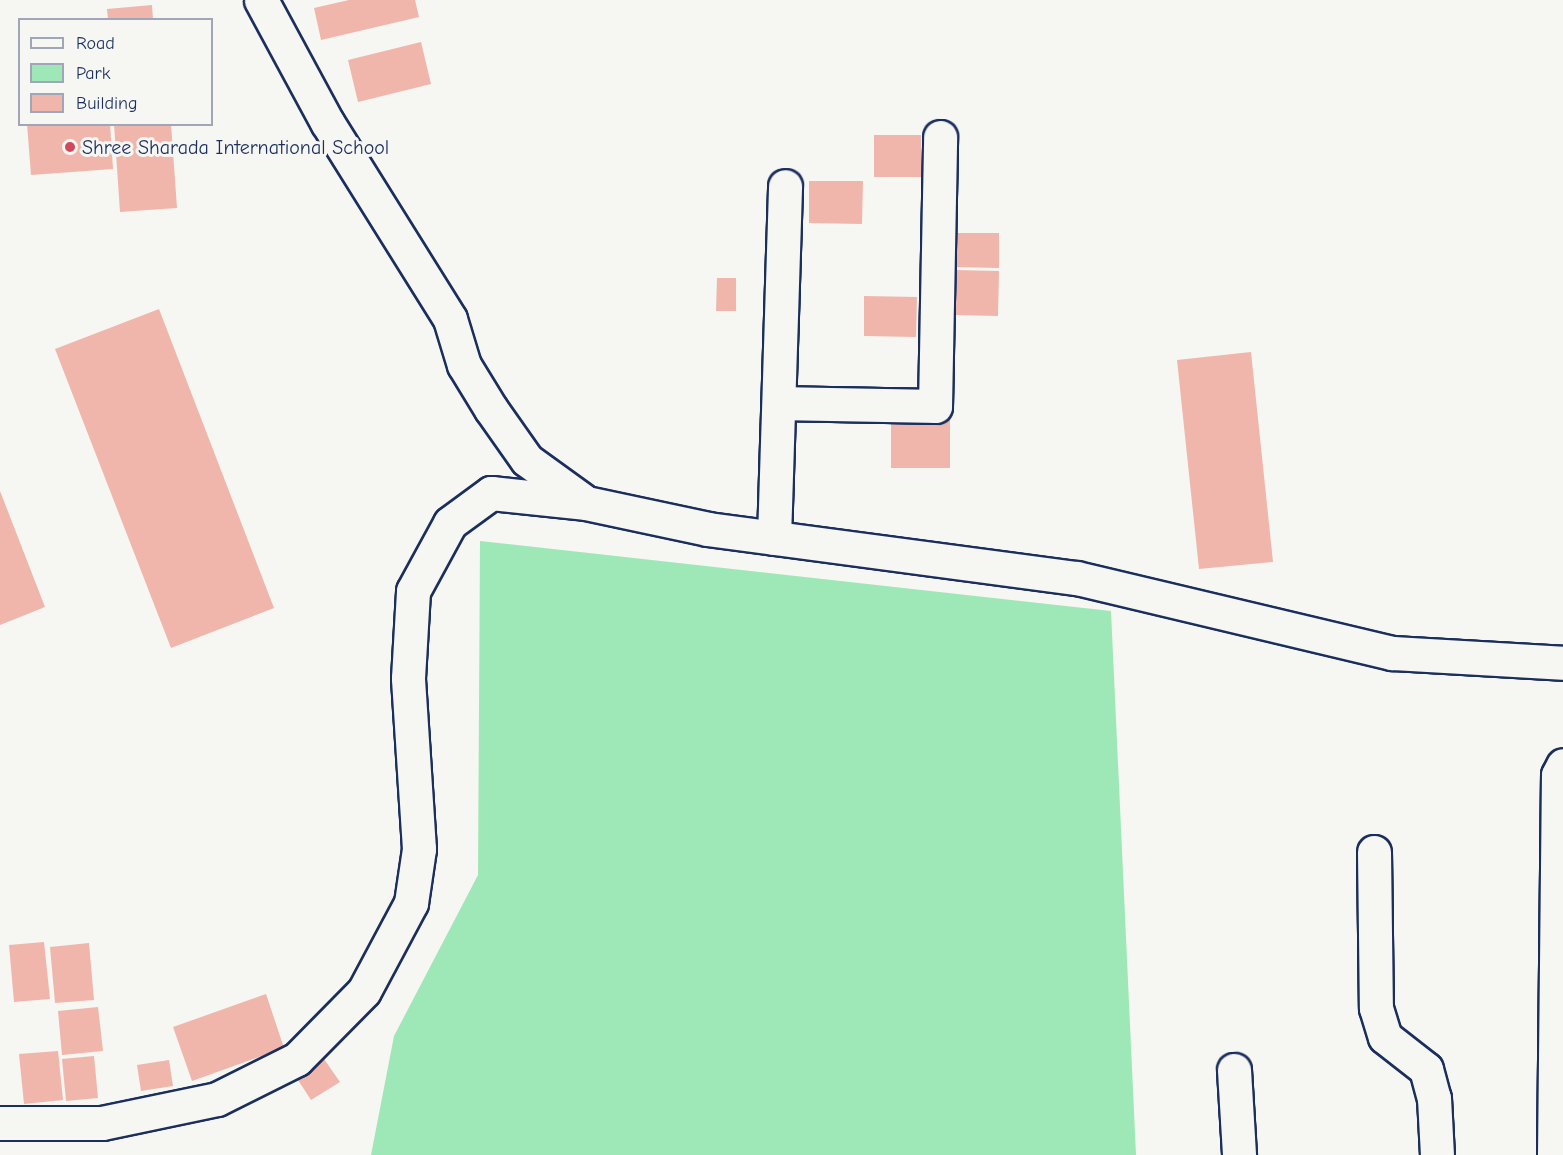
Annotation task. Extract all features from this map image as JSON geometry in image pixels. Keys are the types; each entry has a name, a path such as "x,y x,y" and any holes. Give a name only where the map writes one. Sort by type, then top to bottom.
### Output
{"street":[{"path":"261,0 327,122 450,319 464,365 491,409 527,460 586,503"},
{"path":"778,404 935,406 940,137"},
{"path":"774,538 784,186"},
{"path":"0,1123 102,1123 218,1099 297,1059 364,991 411,903 420,849 408,678 413,591 426,561 450,523 491,493 586,503 774,538 1077,578 1392,654 1563,663"},
{"path":"1554,1155 1558,774 1563,765"},
{"path":"1374,852 1376,1008 1385,1037 1426,1069 1434,1098 1437,1155"},
{"path":"1234,1070 1239,1155"}],"green space":[{"path":"480,541 1111,611 1136,1155 371,1155 394,1036 478,875"}],"building":[{"path":"349,0 415,0 419,17 321,40 314,8"},
{"path":"152,5 153,18 108,18 107,9"},
{"path":"421,42 431,84 358,102 348,60"},
{"name":"Shree Sharada International School","path":"27,126 110,126 113,169 31,175"},
{"path":"114,126 171,126 177,208 120,212"},
{"path":"874,135 921,135 921,177 874,177"},
{"path":"809,181 863,181 862,224 809,223"},
{"path":"954,233 999,233 999,268 954,267"},
{"path":"955,270 999,271 998,316 954,315"},
{"path":"717,278 736,278 736,311 716,311"},
{"path":"864,296 917,297 916,337 864,336"},
{"path":"159,309 274,608 171,648 55,349"},
{"path":"1251,352 1273,562 1199,569 1177,360"},
{"path":"891,419 950,420 950,468 891,468"},
{"path":"0,491 45,607 0,625"},
{"path":"44,942 50,999 14,1002 9,945"},
{"path":"89,943 94,1000 55,1003 50,947"},
{"path":"266,994 284,1048 192,1081 173,1027"},
{"path":"98,1007 103,1051 62,1055 58,1011"},
{"path":"58,1051 63,1100 24,1104 19,1054"},
{"path":"94,1056 98,1098 66,1101 62,1059"},
{"path":"324,1059 340,1082 311,1100 296,1077"},
{"path":"169,1060 173,1086 141,1091 137,1065"}],"place":[{"name":"Shree Sharada International School","path":"70,147"}]}
